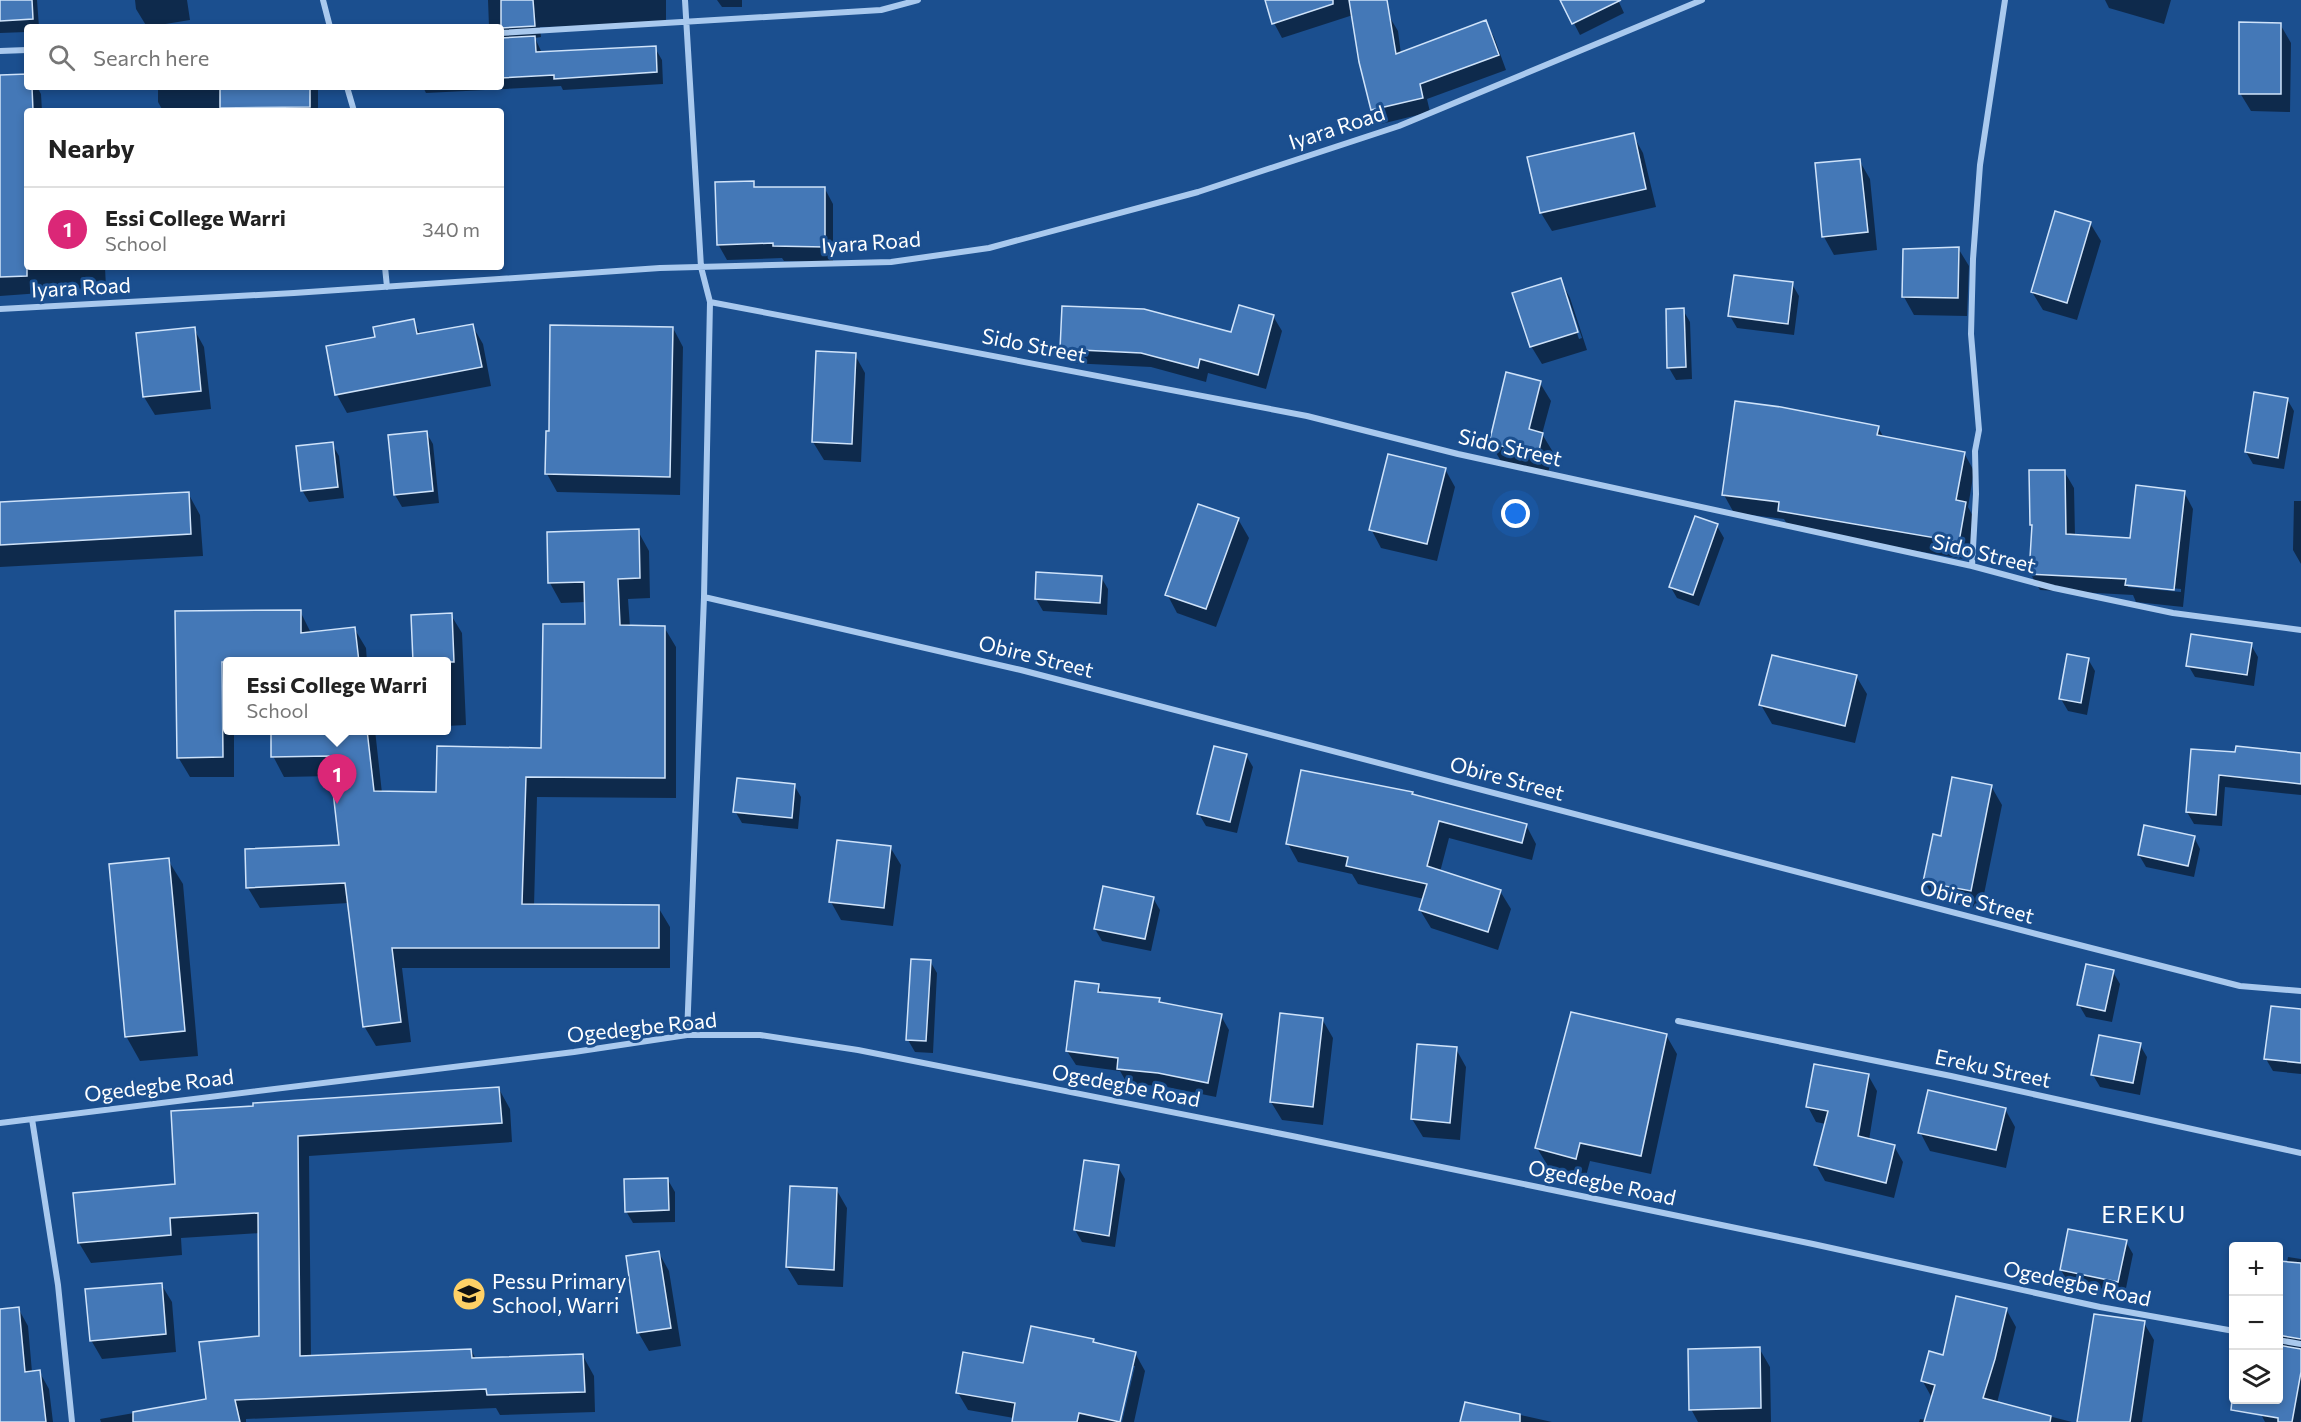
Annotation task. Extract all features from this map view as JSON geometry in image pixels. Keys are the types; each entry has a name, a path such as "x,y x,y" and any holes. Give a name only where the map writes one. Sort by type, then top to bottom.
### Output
{"street":[{"path":"323,0 329,24"},
{"path":"685,0 701,267 710,302 704,597 687,1035"},
{"path":"504,33 881,10 918,0"},
{"name":"Iyara Road","path":"0,309 701,267 891,262 989,248 1198,192 1399,126 1702,0"},
{"path":"1972,566 1976,494 1975,451 1979,430 1971,334 1973,259 1980,165 2005,0"},
{"path":"0,51 24,50"},
{"path":"348,90 353,108"},
{"path":"385,270 387,287"},
{"name":"Sido Street","path":"710,302 1307,416 1458,454 1972,566 2054,588 2173,613 2301,630"},
{"name":"Obire Street","path":"704,597 1021,670 2240,986 2301,991"},
{"name":"Ereku Street","path":"1678,1021 1951,1076 2301,1153"},
{"name":"Ogedegbe Road","path":"0,1123 574,1052 687,1035 760,1035 858,1050 1321,1142 1813,1244 2100,1307 2229,1330"},
{"path":"32,1119 58,1285 72,1422"},
{"path":"2283,1341 2301,1344"}],"building":[{"path":"0,0 32,0 33,19 0,21"},
{"path":"501,0 533,0 535,26 504,28 504,24 501,24"},
{"path":"1265,0 1333,0 1333,4 1272,24"},
{"path":"1349,0 1387,0 1396,54 1486,20 1499,55 1420,84 1423,98 1371,110 1359,62"},
{"path":"1560,0 1621,0 1572,24"},
{"path":"2239,22 2281,23 2281,94 2239,94"},
{"path":"535,36 536,52 656,46 657,72 554,79 554,75 504,78 504,38"},
{"path":"24,74 24,90 32,90 33,108 24,108 24,270 27,270 27,276 0,277 0,75"},
{"path":"220,90 310,90 310,107 220,108"},
{"path":"1634,133 1646,189 1540,213 1527,157"},
{"path":"1860,159 1868,232 1822,237 1815,163"},
{"path":"754,181 754,187 825,187 825,247 773,246 773,243 717,245 715,182"},
{"path":"2055,211 2091,222 2067,303 2031,292"},
{"path":"1959,247 1958,298 1902,297 1903,249"},
{"path":"1734,275 1793,282 1788,324 1728,316"},
{"path":"1561,278 1578,332 1530,347 1512,293"},
{"path":"1239,305 1274,315 1258,375 1200,359 1198,368 1141,353 1060,349 1062,306 1144,309 1231,332"},
{"path":"1684,308 1686,367 1667,368 1666,309"},
{"path":"414,319 417,334 473,324 482,367 335,395 326,346 375,337 373,327"},
{"path":"550,325 673,327 670,477 545,474 546,431 549,431"},
{"path":"195,327 201,391 143,397 136,333"},
{"path":"816,351 856,353 852,444 812,442"},
{"path":"1506,372 1541,381 1529,429 1543,433 1538,455 1489,443"},
{"path":"2254,392 2288,398 2278,458 2245,452"},
{"path":"1735,401 1781,407 1879,426 1877,435 1965,452 1956,500 1966,502 1959,542 1778,511 1779,502 1722,495"},
{"path":"427,431 433,491 394,495 388,435"},
{"path":"333,442 338,487 301,491 296,446"},
{"path":"1388,454 1446,468 1427,544 1369,530"},
{"path":"2029,470 2065,470 2066,534 2130,538 2136,485 2185,491 2174,590 2125,585 2126,579 2029,574 2032,525 2030,525"},
{"path":"189,492 191,534 0,545 0,502"},
{"path":"1198,504 1239,518 1206,609 1165,595"},
{"path":"1695,516 1718,524 1693,595 1669,587"},
{"path":"639,529 640,578 618,579 620,625 665,626 665,778 526,777 522,904 659,905 659,948 392,948 401,1022 363,1027 345,883 246,888 245,849 339,845 329,756 271,757 271,735 368,735 374,791 436,792 437,746 541,748 543,624 585,624 584,582 548,583 547,532"},
{"path":"1036,572 1102,576 1100,603 1035,599"},
{"path":"301,610 301,633 355,627 358,657 223,657 223,757 177,758 175,611"},
{"path":"452,613 454,662 451,662 451,657 413,657 411,615"},
{"path":"2191,634 2252,643 2247,675 2186,666"},
{"path":"2067,654 2089,658 2081,703 2059,699"},
{"path":"1772,655 1857,675 1845,726 1759,705"},
{"path":"1214,746 1247,754 1230,822 1197,814"},
{"path":"2236,746 2301,753 2301,784 2219,775 2216,815 2186,812 2191,749 2235,752"},
{"path":"1301,770 1413,792 1412,794 1527,824 1522,843 1439,821 1427,866 1501,890 1488,932 1419,910 1427,884 1346,866 1348,857 1286,844"},
{"path":"1952,777 1992,785 1971,891 1923,882 1933,834 1941,836"},
{"path":"737,778 795,784 792,818 733,812"},
{"path":"2144,825 2195,836 2188,866 2138,855"},
{"path":"837,840 891,846 884,908 829,902"},
{"path":"169,858 185,1031 125,1037 109,864"},
{"path":"1103,886 1154,897 1145,939 1094,929"},
{"path":"911,959 931,960 926,1041 906,1040"},
{"path":"2086,964 2114,970 2105,1011 2077,1005"},
{"path":"1075,981 1099,984 1098,992 1160,998 1159,1002 1222,1014 1208,1083 1158,1073 1117,1069 1118,1058 1066,1051"},
{"path":"2271,1006 2301,1009 2301,1063 2264,1059"},
{"path":"1571,1012 1667,1034 1641,1156 1580,1143 1576,1159 1535,1148"},
{"path":"1280,1013 1323,1018 1313,1107 1270,1102"},
{"path":"2099,1035 2141,1043 2133,1083 2091,1075"},
{"path":"1417,1044 1457,1047 1450,1123 1411,1119"},
{"path":"1814,1064 1869,1074 1858,1136 1895,1145 1886,1183 1814,1165 1828,1111 1806,1107"},
{"path":"499,1087 502,1123 298,1136 300,1356 471,1349 472,1358 583,1354 585,1392 487,1395 486,1389 235,1400 240,1422 133,1422 133,1412 206,1399 199,1342 259,1336 258,1213 170,1218 171,1235 78,1243 73,1193 175,1184 171,1111 253,1106 253,1103"},
{"path":"1928,1090 2006,1108 1996,1150 1918,1133"},
{"path":"1084,1160 1119,1165 1109,1236 1074,1230"},
{"path":"668,1178 669,1210 625,1212 624,1179"},
{"path":"790,1186 837,1188 834,1270 786,1267"},
{"path":"2068,1229 2127,1240 2118,1282 2060,1270"},
{"path":"659,1251 671,1328 637,1333 626,1256"},
{"path":"2283,1261 2301,1263 2301,1339 2283,1336"},
{"path":"162,1283 166,1334 90,1341 85,1289"},
{"path":"1956,1296 2007,1308 1983,1398 2051,1416 2050,1422 1924,1422 1935,1385 1921,1381 1929,1351 1943,1355"},
{"path":"19,1307 25,1372 40,1370 46,1422 0,1422 0,1309"},
{"path":"2094,1314 2145,1321 2130,1422 2077,1422"},
{"path":"1031,1326 1094,1339 1093,1342 1136,1352 1120,1422 1079,1413 1077,1422 1012,1422 1015,1403 956,1393 963,1352 1023,1363"},
{"path":"2283,1346 2301,1349 2301,1372 2292,1422 2278,1422 2278,1418 2231,1410 2232,1404 2283,1404"},
{"path":"1760,1347 1761,1408 1689,1410 1688,1349"},
{"path":"1465,1402 1520,1414 1520,1422 1460,1422"}],"place":[{"name":"Essi College Warri","path":"337,804"},
{"name":"Pessu Primary School, Warri","path":"469,1294"}],"district":[{"name":"EREKU","path":"2144,1215"}]}
